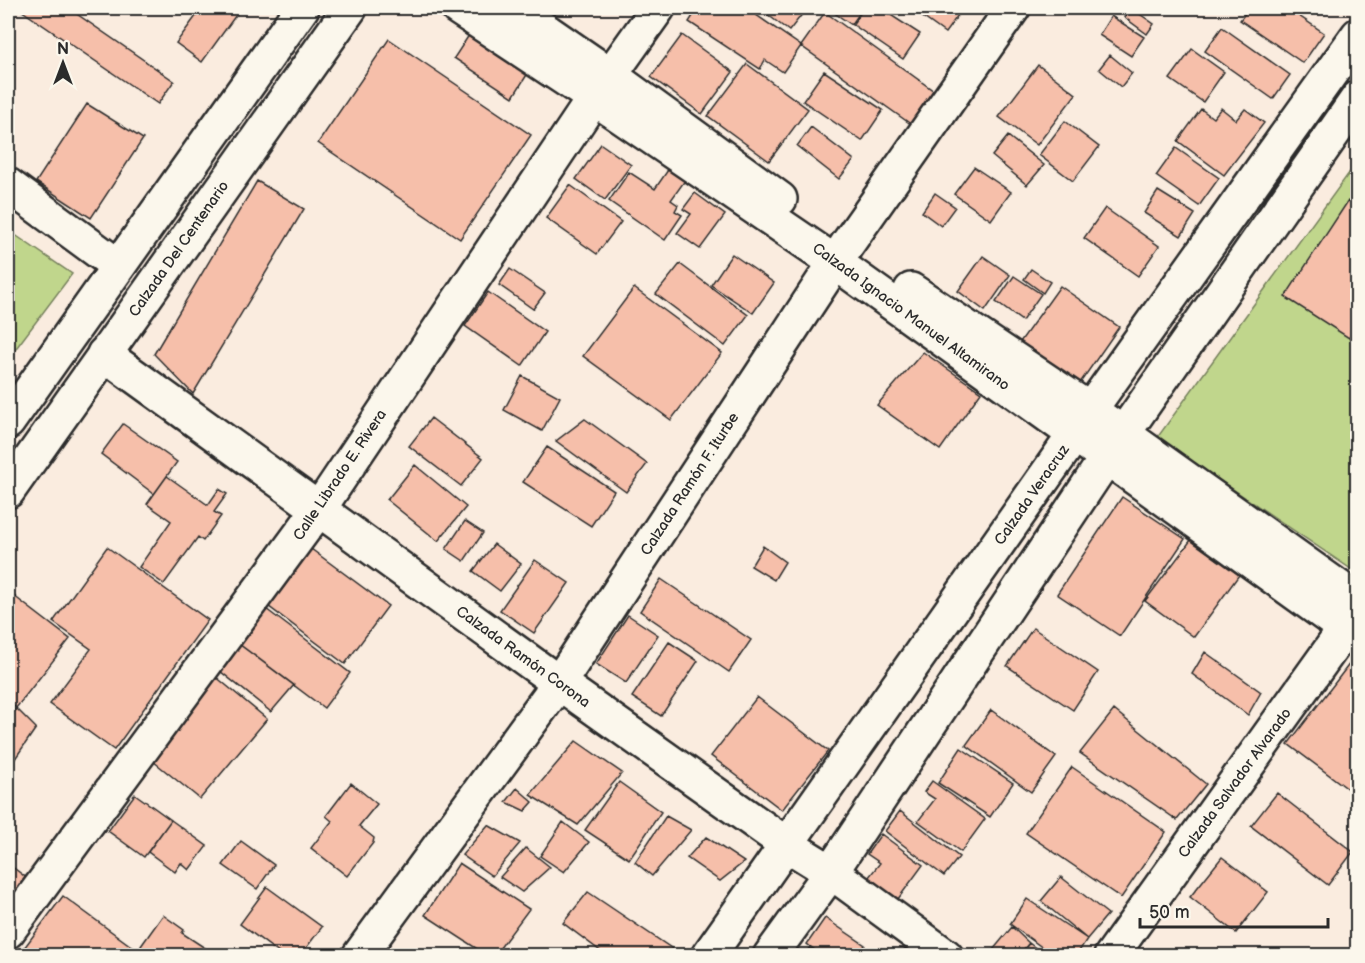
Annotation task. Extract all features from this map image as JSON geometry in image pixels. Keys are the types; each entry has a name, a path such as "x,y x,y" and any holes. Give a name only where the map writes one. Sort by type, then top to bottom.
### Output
{"street":[{"path":"8,422 302,8"},
{"name":"Calzada Del Centenario","path":"8,491 350,8"},
{"name":"Calzada Ignacio Manuel Altamirano","path":"458,8 602,86"},
{"name":"Calzada Ignacio Manuel Altamirano","path":"513,8 602,86 1083,422 1354,620"},
{"name":"Calle Librado E. Rivera","path":"8,931 319,508 602,86 658,8"},
{"name":"Calzada Ramón F. Iturbe","path":"359,956 559,683 841,254 1013,8"},
{"name":"Calzada Veracruz","path":"708,956 1358,35"},
{"path":"770,956 831,872 1115,445 1358,98"},
{"path":"8,186 118,266"},
{"name":"Calzada Ramón Corona","path":"104,354 559,683 786,844 831,872 946,956"},
{"name":"Calzada Salvador Alvarado","path":"1111,956 1354,620"}],"green space":[{"path":"1357,162 1357,573 1157,438"},
{"path":"8,230 72,274 8,359"}],"building":[{"path":"18,8 68,8 174,81 158,104"},
{"path":"202,8 241,8 202,62 176,43"},
{"path":"698,8 746,8 801,46 783,72 765,60 760,69 689,22"},
{"path":"759,8 807,8 789,31"},
{"path":"832,8 864,8 852,25 830,10"},
{"path":"863,8 880,8 920,34 903,59 852,24"},
{"path":"910,8 956,8 961,11 945,33"},
{"path":"1131,8 1154,24 1147,34 1124,17"},
{"path":"1249,8 1287,8 1324,33 1303,63 1240,20"},
{"path":"825,12 945,99 922,132 801,46"},
{"path":"1111,16 1144,37 1131,56 1099,35"},
{"path":"1222,27 1290,75 1273,99 1205,51"},
{"path":"471,32 530,70 513,97 454,58"},
{"path":"682,35 733,72 702,114 651,77"},
{"path":"389,39 531,135 460,239 318,143"},
{"path":"1192,49 1224,72 1203,102 1170,79"},
{"path":"1110,55 1132,73 1121,87 1099,69"},
{"path":"747,64 808,109 769,161 708,116"},
{"path":"1038,65 1076,94 1037,145 999,117"},
{"path":"824,71 883,110 862,141 803,101"},
{"path":"87,104 143,139 91,218 36,182"},
{"path":"1221,108 1236,120 1245,109 1264,123 1224,175 1178,141 1201,109 1213,118"},
{"path":"1065,121 1099,147 1073,181 1039,155"},
{"path":"811,127 854,160 839,179 797,146"},
{"path":"1008,136 1044,165 1027,185 992,156"},
{"path":"601,144 631,165 605,200 576,179"},
{"path":"1176,148 1219,178 1199,206 1156,176"},
{"path":"670,167 686,179 671,200 678,205 675,211 682,215 665,240 609,201 629,172 655,189"},
{"path":"974,167 1011,192 991,220 954,194"},
{"path":"257,181 304,209 193,394 154,354"},
{"path":"570,185 621,222 597,254 546,218"},
{"path":"1158,191 1195,214 1181,236 1144,213"},
{"path":"695,193 725,215 700,249 677,233 691,214 683,209"},
{"path":"935,193 955,207 941,226 922,212"},
{"path":"1348,201 1358,207 1358,326 1349,338 1285,297"},
{"path":"1105,208 1159,246 1138,276 1084,238"},
{"path":"732,254 774,283 753,313 711,285"},
{"path":"983,256 1010,275 985,311 958,291"},
{"path":"680,264 748,315 725,346 656,294"},
{"path":"510,269 545,293 533,309 499,285"},
{"path":"1031,269 1050,282 1043,293 1024,279"},
{"path":"1014,276 1041,294 1022,321 996,302"},
{"path":"1060,286 1119,327 1080,383 1020,342"},
{"path":"634,288 722,353 671,420 583,356"},
{"path":"488,292 545,332 522,366 465,326"},
{"path":"923,352 981,392 940,450 877,405"},
{"path":"522,376 560,397 542,431 504,410"},
{"path":"431,418 483,458 461,486 409,446"},
{"path":"585,419 647,464 626,492 556,441"},
{"path":"123,424 177,462 154,494 101,454"},
{"path":"547,447 614,491 591,526 523,482"},
{"path":"415,465 466,507 438,541 387,500"},
{"path":"167,476 208,505 219,489 227,494 214,512 221,516 203,541 198,537 164,584 139,567 171,521 147,504"},
{"path":"1122,497 1185,539 1120,636 1057,594"},
{"path":"465,521 483,533 464,561 446,549"},
{"path":"1191,540 1239,575 1194,637 1145,601"},
{"path":"494,544 521,564 500,591 473,571"},
{"path":"307,546 388,606 345,664 264,603"},
{"path":"763,546 785,562 774,580 751,566"},
{"path":"107,547 208,620 114,750 50,704 91,649 53,622"},
{"path":"535,560 569,583 534,633 500,610"},
{"path":"661,579 751,640 729,672 640,611"},
{"path":"14,596 70,639 16,708 8,701 8,604"},
{"path":"266,609 350,673 324,708 239,644"},
{"path":"628,615 658,635 626,683 596,664"},
{"path":"1033,628 1098,672 1073,710 1007,666"},
{"path":"669,642 698,661 661,716 632,697"},
{"path":"239,644 294,685 271,712 220,671"},
{"path":"1205,652 1261,692 1248,715 1192,674"},
{"path":"1357,654 1358,785 1352,792 1288,744"},
{"path":"215,676 267,719 200,799 148,757"},
{"path":"757,697 828,751 782,810 711,756"},
{"path":"16,708 36,728 8,769 8,720"},
{"path":"991,710 1056,757 1031,792 966,745"},
{"path":"1114,710 1206,784 1177,820 1080,753"},
{"path":"576,741 622,773 578,825 530,795"},
{"path":"961,748 1013,783 990,817 938,783"},
{"path":"1072,767 1166,832 1121,898 1026,833"},
{"path":"932,781 985,819 961,852 918,821 935,799 924,792"},
{"path":"619,782 661,812 629,859 585,830"},
{"path":"351,783 377,804 359,826 374,838 373,843 347,876 311,848 332,821 326,816"},
{"path":"517,788 533,802 525,811 506,802"},
{"path":"1277,793 1353,852 1328,885 1251,826"},
{"path":"135,794 171,820 144,857 108,831"},
{"path":"900,811 959,857 944,876 885,831"},
{"path":"666,816 691,830 652,876 635,862"},
{"path":"171,820 207,846 189,870 181,863 175,872 148,852"},
{"path":"563,822 589,842 564,872 540,856"},
{"path":"488,825 520,843 492,876 462,855"},
{"path":"881,834 923,865 898,899 868,878 880,863 867,854"},
{"path":"706,837 744,862 720,881 687,858"},
{"path":"241,841 274,865 257,889 223,865"},
{"path":"526,848 550,867 522,892 500,877"},
{"path":"1222,857 1268,892 1236,933 1190,897"},
{"path":"459,863 529,909 494,956 488,956 425,915"},
{"path":"11,866 28,879 8,907 8,870"},
{"path":"1061,877 1108,914 1087,939 1041,901"},
{"path":"267,887 322,927 300,956 283,956 240,924"},
{"path":"588,892 674,950 670,956 607,956 563,923"},
{"path":"63,896 142,954 141,956 18,956"},
{"path":"1027,899 1087,939 1076,956 1054,956 1010,924"},
{"path":"163,915 184,930 182,933 205,948 199,956 171,956 164,950 160,956 142,954 141,946"},
{"path":"825,918 865,945 858,956 823,956 807,944"},
{"path":"1012,927 1029,943 1018,956 988,956"},
{"path":"1029,943 1046,956 1020,956"},
{"path":"810,947 821,956 803,956"}]}
